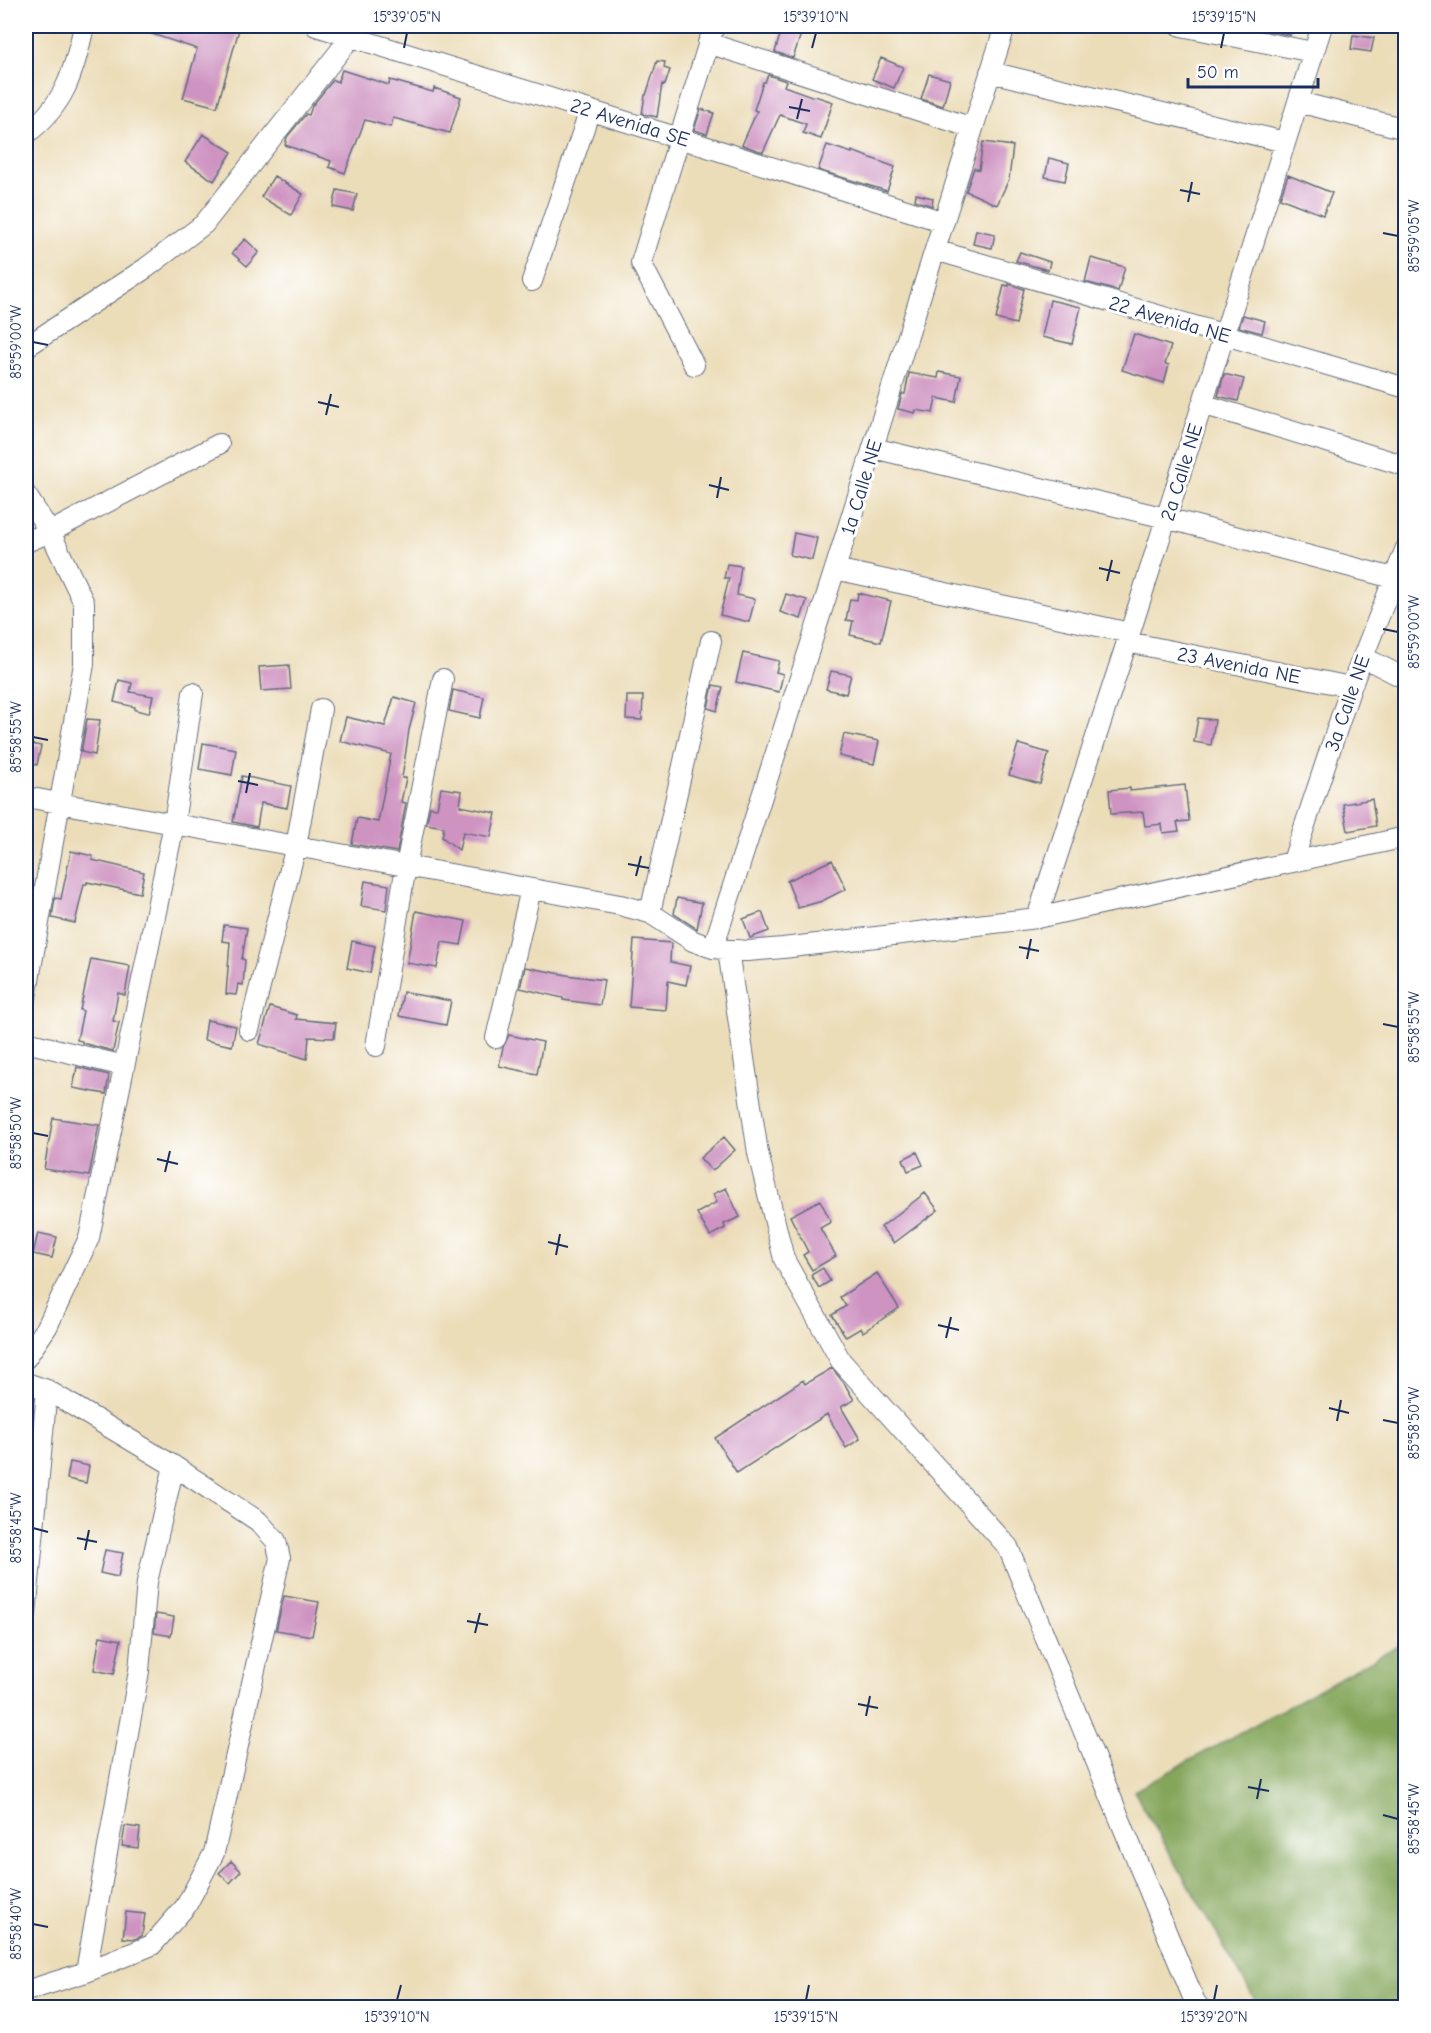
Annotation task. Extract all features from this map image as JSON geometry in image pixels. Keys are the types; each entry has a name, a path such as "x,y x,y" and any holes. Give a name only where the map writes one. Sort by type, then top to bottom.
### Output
{"street":[{"path":"26,134 47,117 65,89 77,57 84,26"},
{"name":"22 Avenida SE","path":"316,26 354,31 590,110 944,222"},
{"path":"1182,26 1213,29 1313,52"},
{"name":"2a Calle NE","path":"1038,918 1322,26"},
{"name":"1a Calle NE","path":"721,949 990,72 999,27"},
{"path":"26,347 146,268 204,224 354,31"},
{"path":"694,365 641,263 711,34 973,128"},
{"path":"990,72 1285,142"},
{"path":"1298,102 1406,129"},
{"path":"531,281 590,110"},
{"name":"22 Avenida NE","path":"935,250 1406,388"},
{"path":"1202,404 1406,466"},
{"path":"26,542 50,532 219,444"},
{"path":"873,448 1166,518 1401,564"},
{"path":"26,495 50,532 84,603 84,664 26,997"},
{"name":"3a Calle NE","path":"1293,861 1352,687 1401,564"},
{"name":"23 Avenida NE","path":"836,569 1128,638 1352,687"},
{"path":"650,913 711,641"},
{"path":"1363,657 1406,679"},
{"path":"376,1046 406,866 443,679"},
{"path":"26,1358 47,1327 89,1238 174,824 193,693"},
{"path":"249,1030 296,846 321,709"},
{"path":"26,797 620,905 650,913 693,941 721,949 783,948 1038,918 1406,837"},
{"path":"496,1038 531,889"},
{"path":"721,949 758,1153 784,1259 841,1361 1008,1547 1195,2002 1200,2007"},
{"path":"26,1042 124,1066"},
{"path":"26,1383 47,1390 174,1466 258,1521 276,1541 280,1558 214,1853 186,1906 152,1945 86,1972 26,1991"},
{"path":"26,1614 47,1390"},
{"path":"86,1972 139,1671 147,1582 174,1466"}],"green space":[{"path":"1405,1642 1405,2007 1259,2007 1134,1791"}],"building":[{"path":"134,26 240,26 217,107 183,98 197,49 134,28"},
{"path":"1245,26 1292,26 1290,35"},
{"path":"782,28 801,34 793,58 775,52"},
{"path":"1353,35 1374,38 1371,52 1351,49"},
{"path":"881,58 903,67 894,88 872,79"},
{"path":"657,61 665,62 664,68 670,70 665,85 662,84 657,117 642,114 645,95"},
{"path":"342,70 389,85 390,80 433,92 434,88 461,97 450,133 393,118 391,127 365,120 345,173 329,167 331,161 285,145 287,137 306,114 309,115 312,106 333,80 338,82"},
{"path":"929,74 950,80 943,106 921,99"},
{"path":"768,75 786,81 784,86 833,102 821,139 803,133 806,124 780,115 763,152 742,145 757,111 754,110 763,82"},
{"path":"701,109 714,113 707,134 694,130"},
{"path":"203,134 232,152 214,181 185,162"},
{"path":"983,142 1013,146 1009,179 997,205 966,191 974,168 979,170"},
{"path":"827,145 852,153 852,151 895,167 887,191 818,170"},
{"path":"1049,158 1069,163 1065,181 1045,177"},
{"path":"1288,175 1332,193 1323,215 1280,198"},
{"path":"274,176 303,194 291,215 261,197"},
{"path":"337,190 357,194 353,211 333,207"},
{"path":"916,194 933,198 932,206 915,200"},
{"path":"976,230 995,234 992,248 973,244"},
{"path":"245,239 259,252 247,266 232,253"},
{"path":"1020,252 1050,262 1048,270 1016,261"},
{"path":"1091,258 1125,267 1118,291 1085,282"},
{"path":"1009,284 1024,289 1016,324 996,319 1004,285 1009,286"},
{"path":"1050,300 1081,307 1072,344 1042,337"},
{"path":"1243,315 1265,321 1262,333 1239,327"},
{"path":"1134,334 1171,346 1165,364 1169,365 1164,383 1122,370"},
{"path":"939,372 961,376 956,402 936,398 933,413 916,410 915,413 898,409 902,394 905,394 909,373 938,378"},
{"path":"1224,374 1244,379 1238,401 1218,396"},
{"path":"794,533 817,538 812,560 790,555"},
{"path":"727,564 741,566 737,595 755,599 749,622 720,615 729,578 724,578"},
{"path":"858,593 891,601 881,642 850,635 853,621 846,620 850,599 857,600"},
{"path":"786,594 807,600 801,619 780,612"},
{"path":"743,653 779,661 776,672 783,674 779,692 736,682"},
{"path":"289,665 291,689 261,691 259,667"},
{"path":"831,671 851,675 846,694 826,689"},
{"path":"119,680 132,683 130,692 153,696 149,713 114,702"},
{"path":"713,685 723,687 717,711 708,708"},
{"path":"453,690 484,697 480,718 449,711"},
{"path":"627,696 643,696 642,720 626,719"},
{"path":"394,697 416,703 409,730 402,778 406,778 401,802 406,803 397,852 352,844 357,818 378,822 391,754 340,741 346,717 385,726"},
{"path":"1198,718 1215,720 1211,745 1194,742"},
{"path":"87,719 100,720 95,755 81,752"},
{"path":"844,734 879,741 874,764 839,756"},
{"path":"26,743 41,746 37,765 26,763"},
{"path":"203,743 236,749 232,775 199,769"},
{"path":"1018,744 1049,753 1040,784 1009,775"},
{"path":"242,776 291,786 287,808 261,803 257,827 233,822"},
{"path":"1185,785 1189,821 1177,822 1179,831 1163,833 1162,824 1145,826 1143,812 1111,814 1109,790 1130,788 1130,791"},
{"path":"441,788 462,791 460,806 496,813 491,837 463,832 459,850 442,837 444,827 426,824 430,807 437,808"},
{"path":"1372,799 1376,826 1348,831 1343,804"},
{"path":"71,851 93,856 92,860 144,872 140,893 87,882 84,884 75,923 52,918 55,898 61,899"},
{"path":"832,860 846,889 822,901 798,908 787,881"},
{"path":"365,881 389,885 386,910 361,906"},
{"path":"677,898 702,903 697,929 674,914"},
{"path":"416,911 466,921 461,945 442,942 437,968 407,963"},
{"path":"762,912 769,931 750,938 743,919"},
{"path":"224,925 247,928 242,959 245,960 243,985 238,984 236,995 226,994 230,942 222,941"},
{"path":"634,940 671,943 670,962 690,966 686,985 668,981 666,1010 629,1007"},
{"path":"352,941 375,946 370,973 347,968"},
{"path":"91,959 130,966 125,995 118,993 113,1021 119,1022 113,1051 77,1040 83,1011 80,1010"},
{"path":"525,967 604,980 600,1005 563,1000 563,998 520,988"},
{"path":"403,992 451,1001 446,1025 399,1016"},
{"path":"270,1007 297,1015 296,1019 336,1023 334,1038 309,1037 307,1059 259,1044"},
{"path":"207,1020 236,1026 232,1046 204,1040"},
{"path":"509,1035 543,1042 537,1074 499,1066 503,1047"},
{"path":"77,1067 109,1075 106,1094 73,1088"},
{"path":"53,1118 99,1125 89,1176 44,1169"},
{"path":"724,1137 735,1150 712,1171 700,1158"},
{"path":"917,1152 923,1165 908,1171 903,1159"},
{"path":"726,1188 740,1217 724,1224 725,1228 710,1236 697,1213 717,1202 713,1194"},
{"path":"925,1193 938,1210 894,1243 881,1227"},
{"path":"820,1200 831,1222 820,1228 836,1256 812,1270 803,1255 808,1252 790,1216"},
{"path":"38,1233 57,1237 52,1258 33,1254"},
{"path":"823,1268 830,1281 819,1288 811,1275"},
{"path":"877,1273 899,1308 863,1332 861,1328 846,1337 832,1315 846,1306 840,1297"},
{"path":"832,1368 854,1400 841,1407 860,1439 846,1448 827,1414 737,1473 715,1438 803,1380 805,1384"},
{"path":"70,1462 89,1466 86,1483 67,1479"},
{"path":"105,1550 123,1553 118,1577 100,1573"},
{"path":"284,1596 319,1602 312,1636 276,1630"},
{"path":"156,1614 174,1617 171,1636 154,1633"},
{"path":"100,1636 121,1640 114,1674 94,1670"},
{"path":"125,1826 140,1828 138,1848 122,1846"},
{"path":"231,1861 241,1871 230,1883 219,1873"},
{"path":"126,1912 145,1914 142,1936 135,1939 123,1938"}]}
